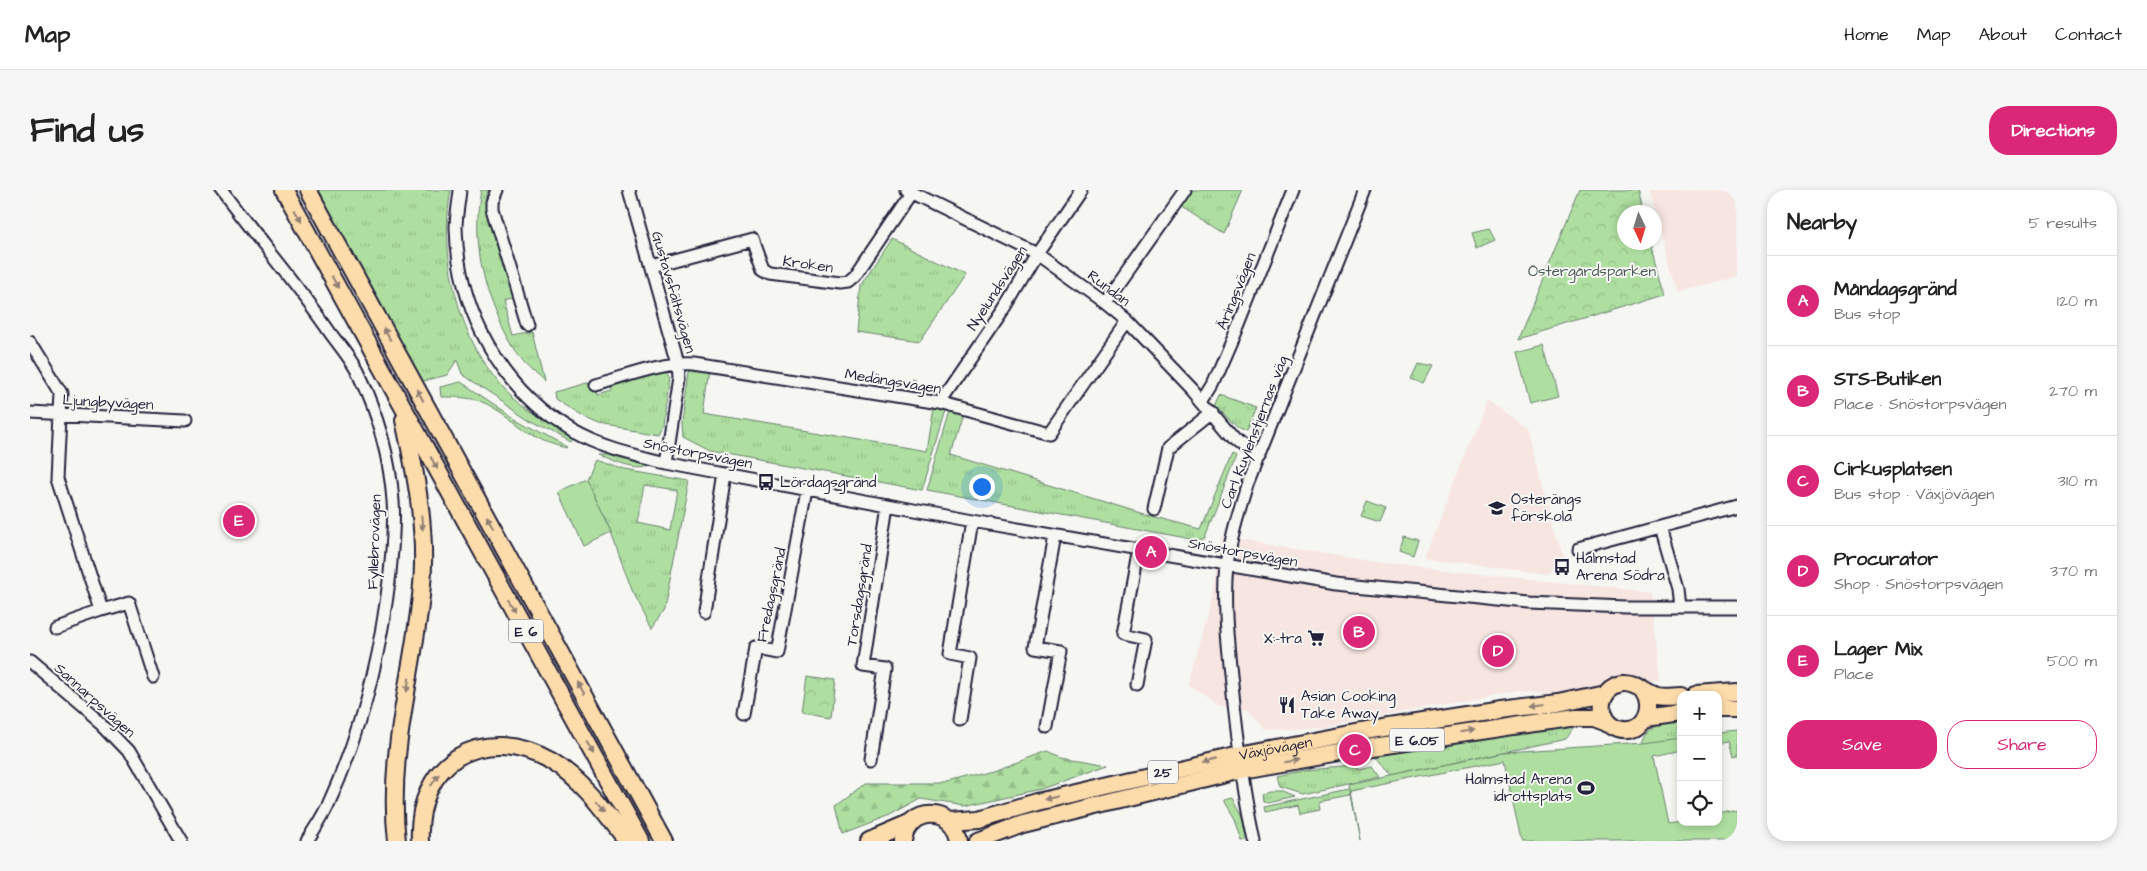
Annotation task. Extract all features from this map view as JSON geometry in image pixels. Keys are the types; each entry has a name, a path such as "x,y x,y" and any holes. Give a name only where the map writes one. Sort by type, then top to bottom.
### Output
{"highway":[{"name":"E 6","path":"284,190 641,841"},
{"name":"E 6","path":"308,190 664,841"},
{"path":"397,841 394,768 417,632 423,561 420,502 401,402"},
{"name":"Växjövägen","path":"978,841 1023,824 1241,762 1377,729 1558,703 1605,693 1615,684 1623,682 1632,683 1643,690 1659,696 1677,696"},
{"path":"1643,690 1648,697 1649,706 1646,718"},
{"path":"1722,693 1737,692"},
{"path":"1605,693 1601,708 1607,722"},
{"path":"1722,709 1737,708"},
{"name":"Växjövägen","path":"869,841 909,824 918,817 930,814 941,816 950,821 979,819 1037,802 1241,762 1373,747 1549,721 1594,717 1618,729 1628,730 1641,724 1646,718 1677,714"},
{"path":"420,841 421,808 435,779 447,765 461,756 477,749 496,746 516,747 536,754 567,773 597,803 627,841"},
{"path":"950,821 956,830 959,841"},
{"path":"903,841 904,833 909,824"}],"street":[{"name":"Fyllebrovägen","path":"221,190 253,234 318,314 356,369 373,408 387,461 393,502 392,554 386,601 370,684 353,740 328,806 307,841"},
{"name":"Snöstorpsvägen","path":"460,190 456,226 460,268 468,299 479,328 502,367 529,398 572,431 627,454 888,506 1336,584 1529,603 1737,607"},
{"path":"497,190 492,202 492,209 527,326"},
{"name":"Gustavsfältsvägen","path":"629,190 678,363 679,378 666,463"},
{"name":"Nyelundsvägen","path":"940,403 1005,308 1037,254 1081,190"},
{"path":"1105,303 1185,190"},
{"name":"Äringsvägen","path":"1203,401 1213,386 1293,190"},
{"name":"Carl Kuylenstjernas väg","path":"1255,841 1241,762 1226,613 1228,564 1240,510 1259,457 1365,190"},
{"name":"Kroken","path":"651,266 752,239 763,270 770,274 840,283 848,282 855,276 909,192"},
{"name":"Rundan","path":"909,192 1037,254 1105,303 1127,321 1203,401 1235,440 1252,454 1259,457"},
{"name":"Medängsvägen","path":"596,385 678,363 704,365 940,403 1049,433 1127,321"},
{"path":"30,342 62,394 58,477 102,611"},
{"path":"1154,509 1168,448 1213,412"},
{"name":"Ljungbyvägen","path":"30,413 185,421"},
{"path":"704,612 725,474"},
{"name":"Fredagsgränd","path":"744,714 756,648 777,652 807,490"},
{"name":"Torsdagsgränd","path":"871,759 885,670 863,666 888,506"},
{"path":"1578,549 1737,506"},
{"path":"960,720 970,658 950,654 972,521"},
{"path":"1660,527 1678,589 1680,607"},
{"path":"1047,726 1060,651 1035,646 1055,536"},
{"path":"1137,686 1146,639 1124,634 1139,550"},
{"path":"55,627 129,603 153,677"},
{"name":"Sannarpsvägen","path":"30,662 103,724 129,751 181,841"}],"shaded area":[{"path":"1649,190 1737,190 1737,276 1678,292 1662,236 1662,205 1653,205"},
{"name":"Österängs förskola","path":"1487,401 1528,429 1562,555 1548,574 1425,558"},
{"path":"1221,537 1388,564 1650,592 1661,681 1648,682 1628,672 1608,679 1598,688 1574,694 1519,691 1321,727 1266,730 1248,709 1218,706 1189,685 1216,588"}],"green space":[{"path":"319,190 451,190 448,216 448,243 451,272 457,300 466,327 478,353 493,376 511,395 538,416 573,438 571,442 532,421 462,374 457,360 447,375 420,382"},
{"path":"481,190 489,190 486,194 486,210 515,298 503,301 513,336 532,332 544,382 526,366 516,352 504,331 490,297 481,262 479,244 478,226"},
{"path":"1191,190 1243,190 1224,234 1180,206"},
{"name":"Östergårdsparken","path":"1580,190 1638,190 1641,205 1617,205 1617,250 1653,250 1665,294 1518,339"},
{"path":"1489,229 1495,240 1477,248 1472,233"},
{"path":"892,239 965,275 920,341 856,332 861,286"},
{"path":"1544,345 1558,396 1530,403 1517,352"},
{"path":"1418,363 1433,366 1424,383 1411,378"},
{"path":"696,368 710,370 704,414 927,451 934,408 946,411 922,490 710,451 683,437 682,423 689,372"},
{"path":"663,371 667,373 669,378 662,426 658,434 600,424 580,415 555,399 554,392 594,381 598,395 612,391 611,386"},
{"path":"461,382 513,417 567,447 541,440 494,408 480,401 441,397 440,387"},
{"path":"1221,395 1256,408 1246,432 1238,428 1216,406"},
{"path":"950,412 963,415 951,455 1147,515 1201,529 1232,454 1236,457 1205,536 1197,540 927,490"},
{"path":"598,455 612,455 650,466 631,467"},
{"path":"595,460 625,470 689,481 664,610 652,628 632,590 611,533 586,479","holes":["645,485 677,490 670,530 638,523"]},
{"path":"586,479 611,533 584,546 559,492"},
{"path":"1367,501 1386,508 1380,522 1361,516"},
{"path":"1404,537 1418,541 1413,557 1399,552"},
{"path":"807,676 835,680 831,717 802,712"},
{"path":"1677,723 1677,743 1643,751 1643,742 1649,731 1659,725"},
{"path":"1575,725 1565,739 1392,776 1376,757 1401,748"},
{"path":"1737,731 1737,755 1733,756 1729,741 1722,742 1722,733"},
{"name":"Halmstad Arena idrottsplats","path":"1677,739 1677,751 1654,756 1668,824 1677,823 1677,826 1722,826 1722,813 1737,810 1737,841 1522,841 1505,760 1351,791 1360,841 1349,785 1505,752 1644,743"},
{"path":"1048,751 1061,757 1108,765 1041,789 965,806 921,799 890,816 843,834 836,805 866,783 947,783 995,770"},
{"path":"1491,759 1351,791 1350,795 1319,801 1320,809 1300,813 1298,805 1265,812 1264,807"},
{"path":"1356,766 1358,769 1372,766 1380,777 1303,794 1280,787 1277,776 1304,770"},
{"path":"1281,791 1295,797 1268,803 1263,801 1262,793"},
{"path":"1233,798 1243,816 1248,841 1242,841 1235,819 1224,800"}],"place":[{"name":"Lördagsgränd","path":"766,482"},
{"name":"Österängs förskola","path":"1497,508"},
{"name":"Lager Mix","path":"239,521"},
{"name":"Måndagsgränd","path":"1151,552"},
{"name":"Halmstad Arena Södra","path":"1562,567"},
{"name":"STS-Butiken","path":"1359,632"},
{"name":"X:-tra","path":"1316,638"},
{"name":"Procurator","path":"1498,651"},
{"name":"Asian Cooking Take Away","path":"1287,705"},
{"name":"Cirkusplatsen","path":"1355,750"},
{"name":"Halmstad Arena idrottsplats","path":"1586,788"}]}
